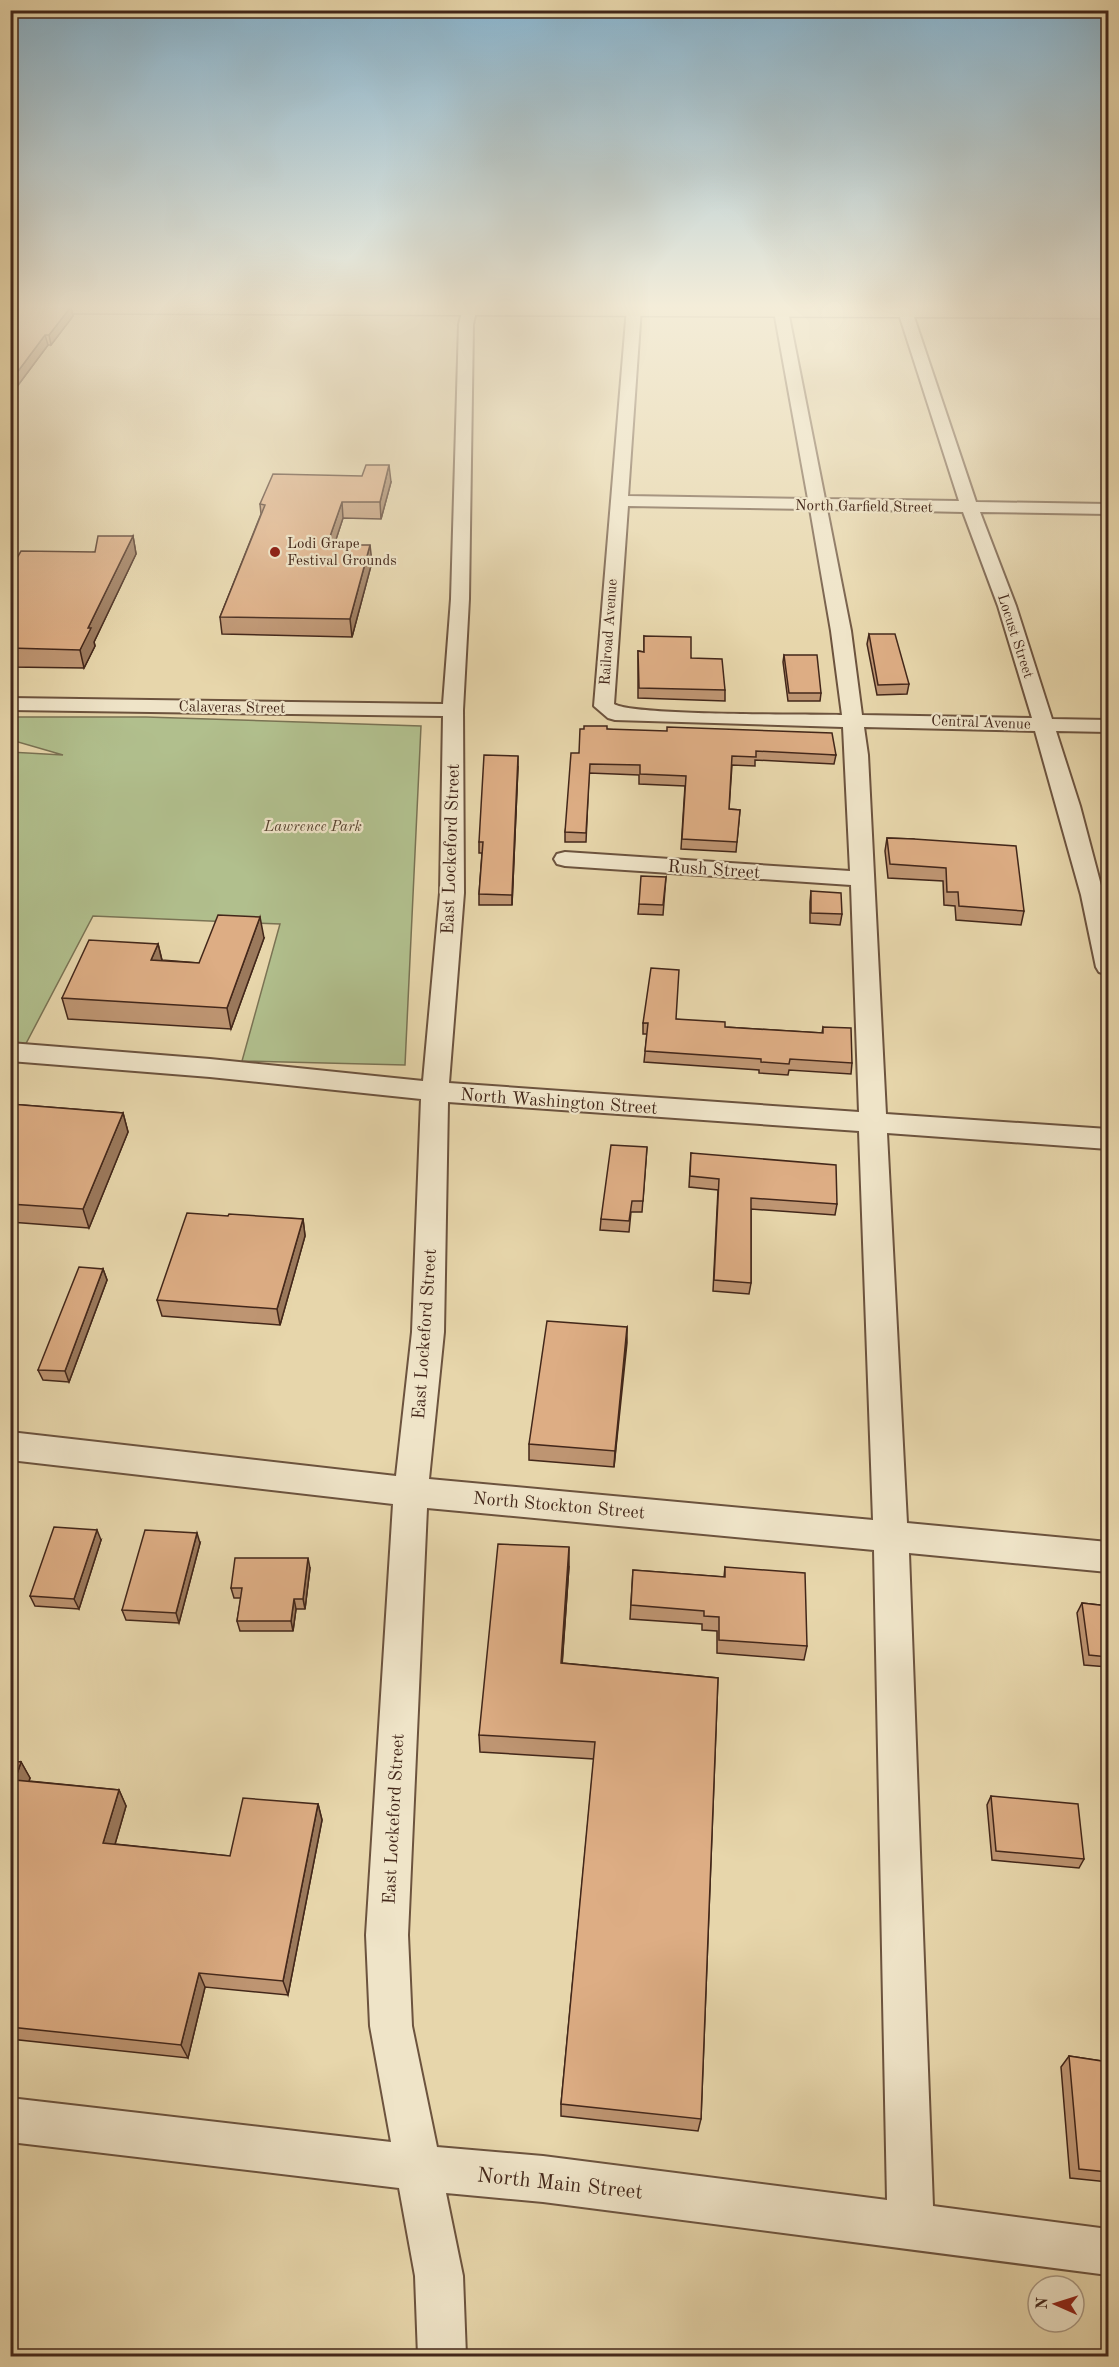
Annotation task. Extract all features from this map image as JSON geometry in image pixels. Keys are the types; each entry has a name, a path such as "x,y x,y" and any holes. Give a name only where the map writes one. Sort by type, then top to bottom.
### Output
{"street":[{"name":"East Lockeford Street","path":"442,2356 439,2276 420,2168 397,2066 387,1983 394,1780 411,1492 428,1332 435,1091 452,892 453,710 460,599 464,418"},
{"name":"Railroad Avenue","path":"625,418 604,706 615,714 652,717 853,719"},
{"path":"801,418 841,631 853,719 890,1536 911,2226"},
{"name":"Locust Street","path":"940,418 970,508 1007,606 1093,895 1108,967"},
{"name":"North Garfield Street","path":"619,501 1108,509"},
{"name":"Calaveras Street","path":"10,704 453,710"},
{"name":"Central Avenue","path":"853,719 1108,726"},
{"name":"Rush Street","path":"565,859 862,879"},
{"name":"North Washington Street","path":"10,1053 210,1068 435,1091 1108,1139"},
{"name":"North Stockton Street","path":"10,1446 411,1492 1108,1557"},
{"name":"North Main Street","path":"10,2120 420,2168 543,2179 1108,2252"}],"green space":[{"name":"Lawrence Park","path":"11,717 146,717 421,726 405,1065 242,1061 280,924 93,916 21,1053 11,1053 10,752 63,755 11,740"}],"building":[{"path":"366,465 389,465 380,502 342,502 327,545 370,545 350,619 220,617 265,505 260,504 273,474 362,476"},
{"path":"98,536 133,536 88,628 91,628 80,650 10,648 10,625 15,616 10,616 10,570 21,551 95,552"},
{"path":"869,634 895,634 909,684 878,685"},
{"path":"644,636 691,637 691,658 722,659 725,690 639,688 638,651 644,652"},
{"path":"784,655 817,655 821,693 789,693"},
{"path":"584,726 667,731 667,727 832,733 836,755 756,751 756,757 732,756 729,809 740,810 737,842 682,839 686,776 640,774 640,765 590,764 586,833 565,832 571,753 579,753 580,729 584,729"},
{"path":"484,755 518,756 512,895 479,894 483,842 479,842"},
{"path":"887,838 1016,846 1024,911 959,906 958,892 947,892 946,868 890,864"},
{"path":"641,876 666,877 663,905 639,904"},
{"path":"811,891 841,893 842,914 811,913"},
{"path":"218,915 260,917 227,1008 62,998 89,940 158,944 151,960 199,963"},
{"path":"651,968 679,970 676,1019 725,1022 725,1027 823,1033 823,1027 851,1028 852,1063 790,1059 789,1064 761,1062 761,1059 645,1051 648,1023 643,1023"},
{"path":"10,1104 123,1113 83,1209 10,1204"},
{"path":"611,1145 647,1147 643,1201 632,1201 629,1221 601,1219"},
{"path":"691,1153 836,1165 837,1204 751,1198 751,1283 714,1280 719,1179 690,1176"},
{"path":"187,1213 303,1219 277,1309 157,1300"},
{"path":"79,1267 103,1269 65,1371 38,1370"},
{"path":"547,1321 627,1327 615,1451 529,1444"},
{"path":"54,1527 97,1530 74,1599 30,1596"},
{"path":"145,1530 197,1533 176,1613 122,1610"},
{"path":"498,1544 569,1547 561,1663 718,1678 701,2119 561,2104 595,1742 479,1735"},
{"path":"235,1558 308,1558 303,1599 294,1599 291,1621 237,1621 242,1588 231,1588"},
{"path":"725,1567 805,1573 807,1646 719,1640 719,1617 704,1616 704,1611 631,1605 633,1570 725,1577"},
{"path":"1082,1603 1108,1606 1108,1657 1089,1655"},
{"path":"10,1761 21,1762 15,1780 119,1790 103,1843 230,1856 243,1798 318,1804 283,1981 199,1973 181,2045 10,2027"},
{"path":"991,1796 1078,1804 1084,1859 996,1851"},
{"path":"1069,2056 1108,2062 1108,2172 1079,2169"}],"place":[{"name":"Lodi Grape Festival Grounds","path":"275,552"}]}
